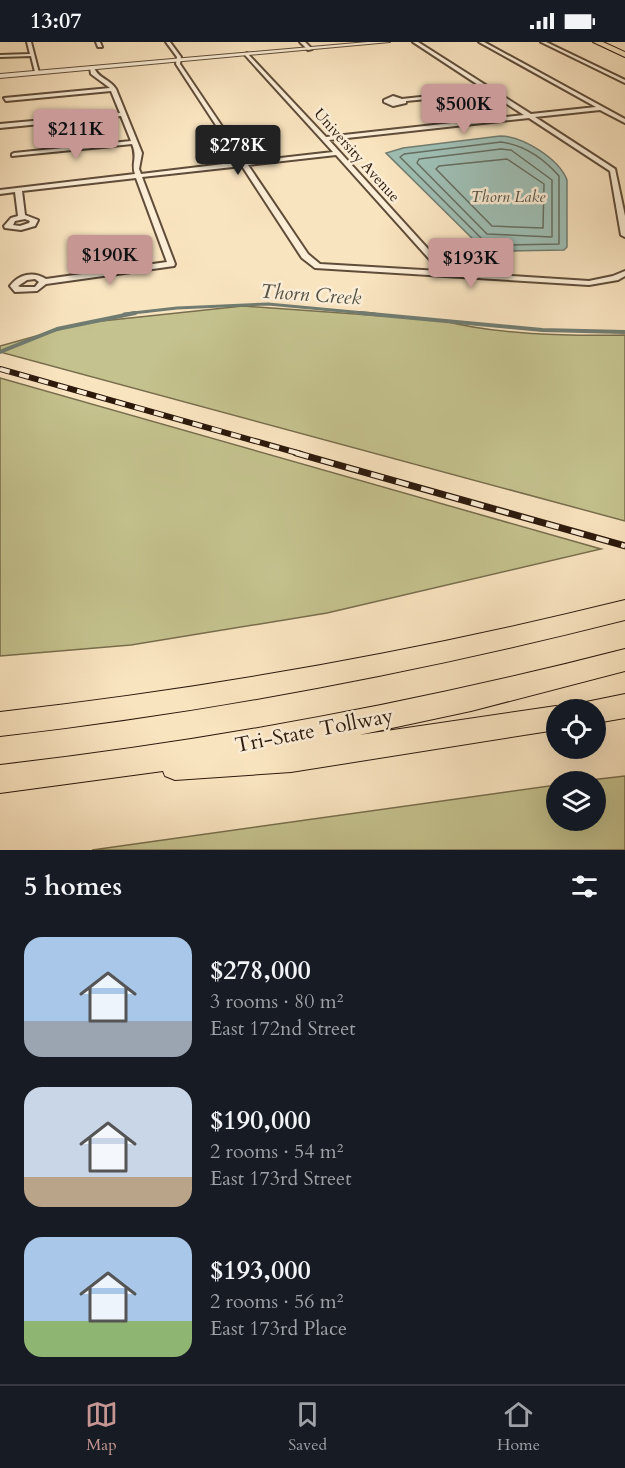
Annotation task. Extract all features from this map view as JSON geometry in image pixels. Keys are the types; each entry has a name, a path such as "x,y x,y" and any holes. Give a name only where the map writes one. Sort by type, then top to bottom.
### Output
{"highway":[{"path":"597,42 625,53"},
{"path":"606,42 625,53"},
{"path":"0,724 154,704 349,671 514,637 625,610"},
{"name":"Tri-State Tollway","path":"0,779 161,757 362,722 532,684 625,660"},
{"path":"606,709 625,706"},
{"path":"0,718 47,719"},
{"path":"40,775 291,759 546,720"}],"street":[{"path":"29,42 38,72"},
{"path":"168,42 305,256 318,266 589,283 623,274"},
{"path":"302,42 310,49"},
{"path":"0,76 387,42"},
{"path":"415,42 613,170 625,235"},
{"path":"481,42 625,121"},
{"path":"543,42 625,82"},
{"name":"University Avenue","path":"247,54 448,275"},
{"path":"0,56 32,55"},
{"path":"45,282 171,264 136,166 140,156 135,142 110,84 93,73 92,68"},
{"path":"6,99 113,90"},
{"path":"404,100 492,91"},
{"path":"325,140 601,108"},
{"path":"0,126 123,114"},
{"path":"14,155 135,142"},
{"path":"0,192 337,153"},
{"path":"18,190 22,217"}],"shaded area":[{"path":"243,306 440,320 485,329 532,334 625,335 625,521 0,352 0,346 83,323"},
{"path":"0,378 601,549 327,613 131,645 0,656"},
{"path":"625,776 625,850 92,850 546,786 546,831 606,831 606,778"}],"water":[{"name":"Thorn Lake","path":"500,136 529,144 548,157 563,172 567,180 567,247 564,250 507,251 479,245 386,153 403,148"}],"waterway":[{"name":"Thorn Creek","path":"124,314 177,308 268,304 375,314"},
{"name":"Thorn Creek","path":"0,352 57,329 135,313"},
{"name":"Thorn Creek","path":"360,313 542,330 625,332"}],"railway":[{"path":"0,369 301,454"},
{"path":"296,453 625,546"}]}
